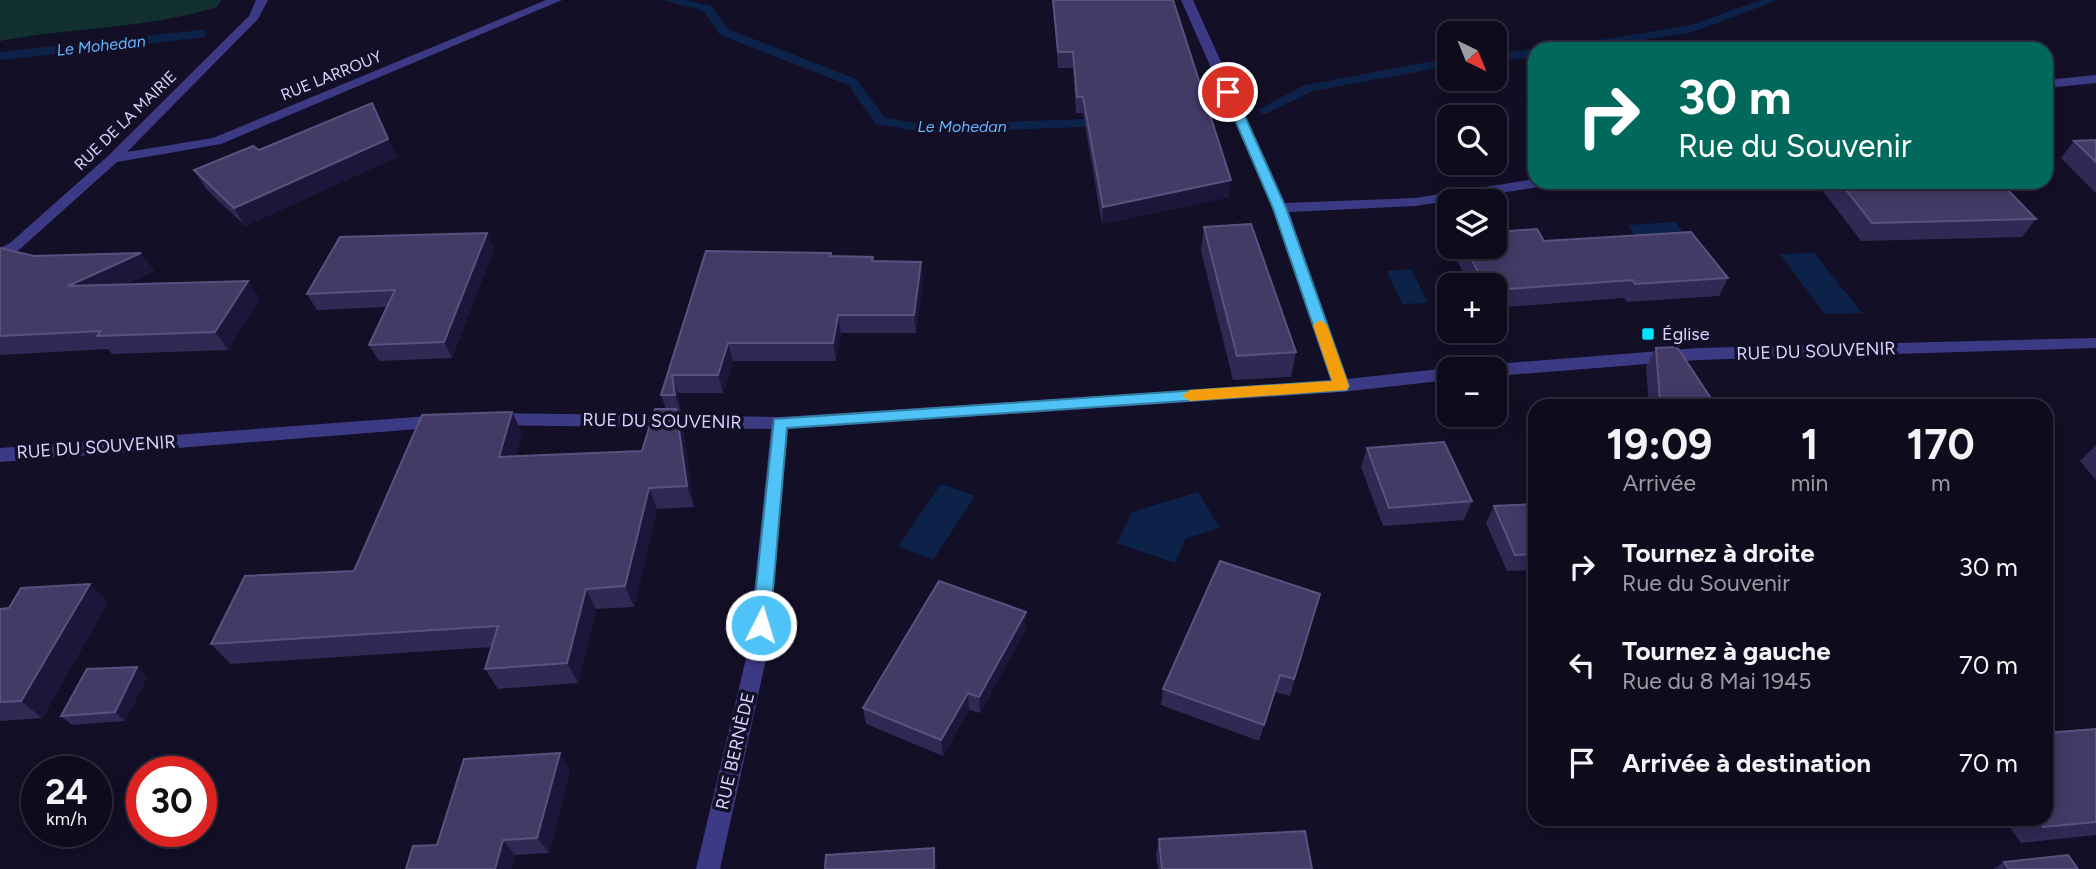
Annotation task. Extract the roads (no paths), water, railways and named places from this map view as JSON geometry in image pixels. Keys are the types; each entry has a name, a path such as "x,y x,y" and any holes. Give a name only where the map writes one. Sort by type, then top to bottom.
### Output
{"street":[{"name":"RUE DE LA MAIRIE","path":"0,254 15,246 113,159 254,17 262,0"},
{"name":"RUE LARROUY","path":"113,159 216,141 556,0"},
{"path":"1187,0 1280,208 1341,386"},
{"path":"2053,82 2096,79"},
{"path":"1280,208 1415,202 1528,185"},
{"name":"RUE DU SOUVENIR","path":"1507,369 1699,354 2096,343"},
{"name":"RUE DU SOUVENIR","path":"0,455 470,419 780,423 1341,386 1437,375"},
{"name":"RUE BERNÈDE","path":"708,869 758,650 780,423"}],"water":[{"path":"1675,222 1687,237 1639,241 1628,225"},
{"path":"1814,253 1862,313 1825,314 1780,254"},
{"path":"1411,269 1428,303 1402,304 1387,271"},
{"path":"941,484 975,496 933,560 898,546"},
{"path":"1198,492 1220,528 1186,538 1175,563 1117,543 1132,512"}],"waterway":[{"name":"Le Mohedan","path":"669,0 707,8 724,32 852,82 881,121 928,129 1109,122"},
{"name":"Le Mohedan","path":"1610,42 1693,28 1772,0"},
{"name":"Le Mohedan","path":"0,56 201,34"},
{"name":"Le Mohedan","path":"1507,56 1528,54"},
{"name":"Le Mohedan","path":"1263,110 1309,88 1437,64"}],"place":[{"name":"Église","path":"1648,334"}]}
